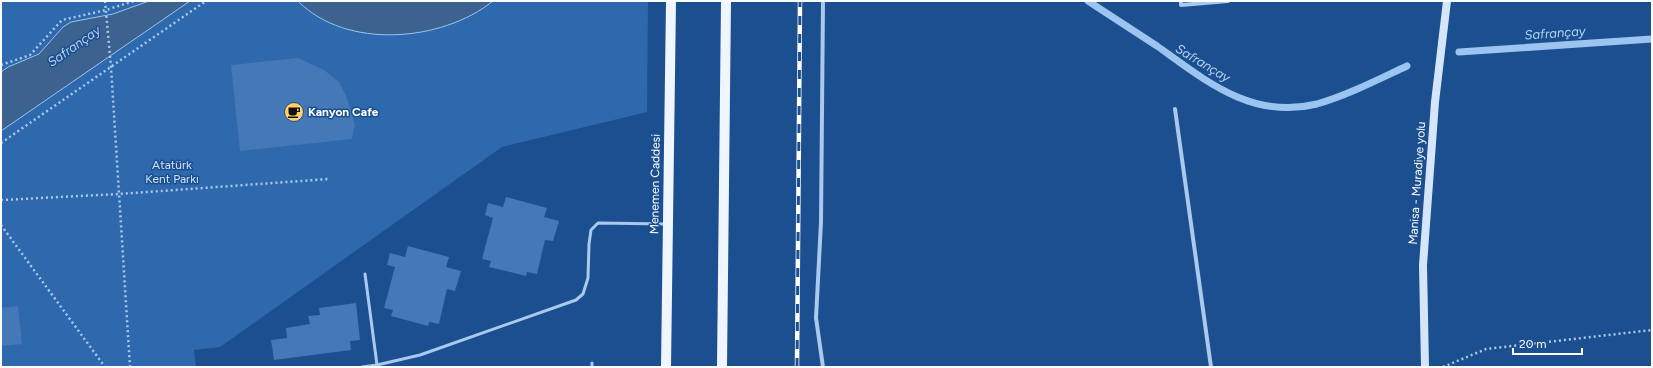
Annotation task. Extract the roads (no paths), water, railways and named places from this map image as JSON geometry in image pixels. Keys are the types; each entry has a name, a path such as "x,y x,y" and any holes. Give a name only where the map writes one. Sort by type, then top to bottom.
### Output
{"main road":[{"name":"Menemen Caddesi","path":"666,367 671,1"},
{"path":"722,367 726,1"},
{"name":"Manisa - Muradiye yolu","path":"1425,367 1423,265 1435,102 1447,1"}],"street":[{"path":"823,1 821,222 816,318 823,367"},
{"path":"1182,1 1181,5 1228,1"},
{"path":"1175,108 1211,367"}],"lane":[{"path":"362,367 420,355 576,300 583,294 588,278 588,244 591,230 598,223 668,224"},
{"path":"365,274 377,365"}],"water":[{"path":"149,1 190,1 1,131 1,72 8,67 39,54 63,27 71,22 113,14"},
{"path":"298,1 493,1 472,15 448,25 422,32 394,35 367,33 342,27 318,17"}],"waterway":[{"name":"Safrançay","path":"1088,1 1212,84 1251,102 1271,107 1293,108 1317,104 1351,92 1407,66"},
{"name":"Safrançay","path":"1459,52 1652,39"}],"railway":[{"path":"797,367 800,1"}],"place":[{"name":"Kanyon Cafe","path":"294,112"}],"park label":[{"name":"Atatürk Kent Parkı","path":"172,172"}]}
